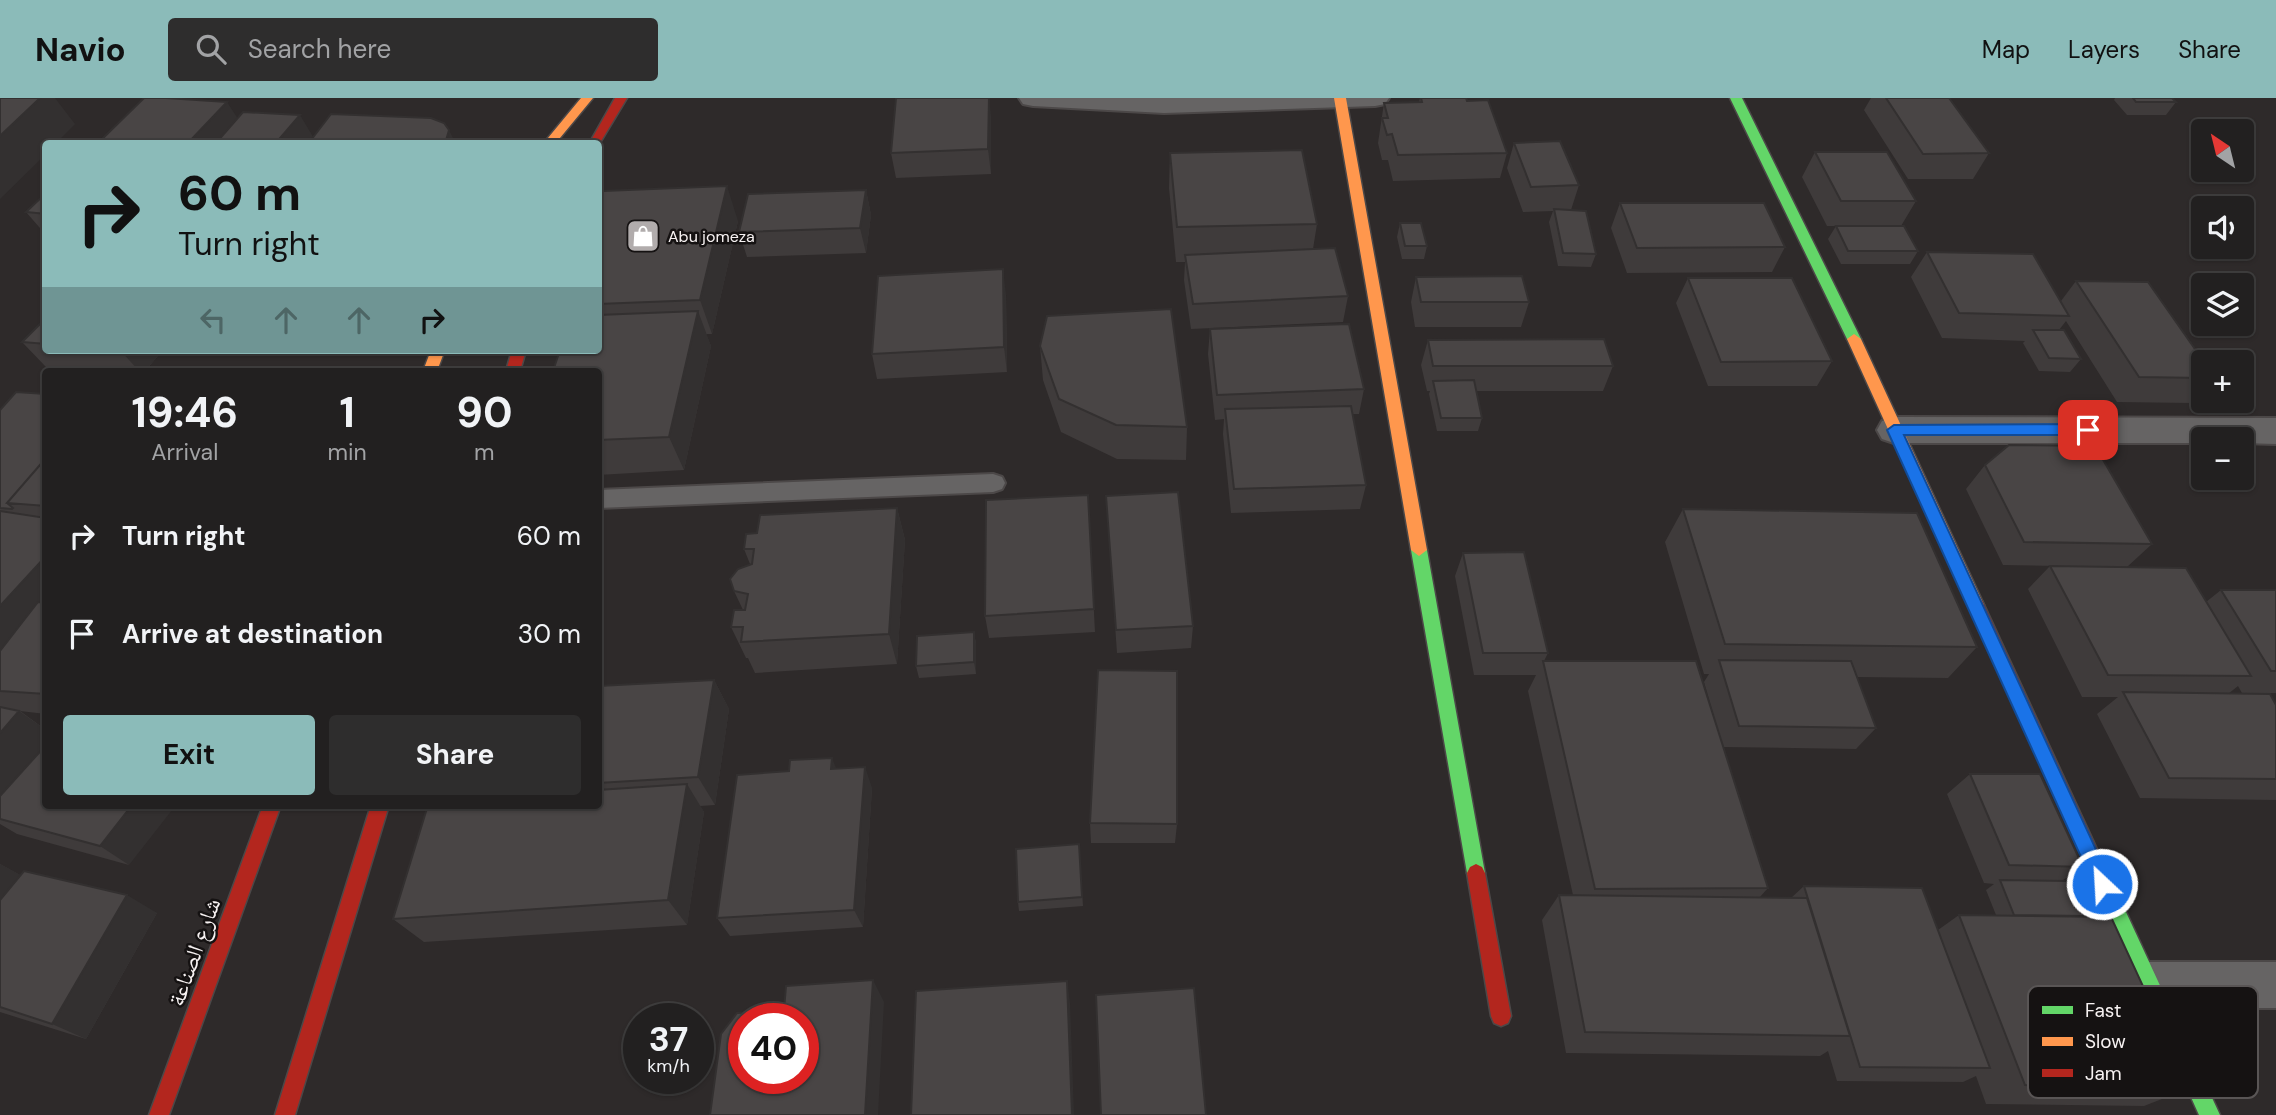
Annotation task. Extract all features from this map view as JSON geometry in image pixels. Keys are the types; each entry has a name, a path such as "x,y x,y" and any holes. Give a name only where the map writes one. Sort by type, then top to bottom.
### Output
{"street":[{"path":"551,140 587,98"},
{"path":"596,140 621,98"},
{"path":"1033,98 1164,105 1376,98"},
{"path":"1736,98 1829,284 2149,985 2276,985"},
{"path":"1340,99 1501,1016"},
{"path":"1894,430 2276,431"},
{"name":"شارع الصناعة","path":"159,1115 271,809"},
{"path":"285,1115 379,809"},
{"path":"2202,1098 2210,1115"}],"lane":[{"path":"602,499 993,483"}],"building":[{"path":"0,98 40,98 0,136"},
{"path":"144,98 227,102 191,140 101,140"},
{"path":"896,98 989,98 988,149 891,153"},
{"path":"1421,98 1488,100 1507,153 1398,155 1392,134 1387,135 1382,118 1388,118 1384,103 1422,102"},
{"path":"1886,98 1949,98 1989,153 1923,154"},
{"path":"2133,98 2172,98 2176,102 2136,102"},
{"path":"243,112 300,115 278,140 218,140"},
{"path":"331,114 431,118 444,123 449,130 446,140 311,140"},
{"path":"1560,141 1579,185 1531,187 1514,143"},
{"path":"1302,150 1317,224 1177,227 1170,153"},
{"path":"1815,152 1887,152 1916,201 1841,201"},
{"path":"727,186 700,300 602,304 603,191"},
{"path":"866,190 860,228 739,232 748,194"},
{"path":"42,197 42,214 26,212"},
{"path":"1620,203 1764,203 1785,247 1637,248"},
{"path":"1554,209 1586,211 1596,254 1563,253"},
{"path":"1400,223 1421,223 1427,246 1405,246"},
{"path":"1836,226 1904,226 1918,251 1848,251"},
{"path":"1335,248 1348,296 1193,304 1185,255"},
{"path":"1927,252 2033,254 2069,316 1959,313"},
{"path":"1003,269 1004,347 872,354 878,276"},
{"path":"1522,276 1529,302 1421,302 1416,277"},
{"path":"1688,278 1792,278 1832,361 1721,362"},
{"path":"2076,281 2148,282 2196,350 2191,350 2191,378 2139,377"},
{"path":"1171,309 1187,427 1116,425 1059,399 1040,346 1047,316"},
{"path":"698,311 669,437 602,440 602,368 554,368 559,354 602,354 602,315"},
{"path":"42,322 42,344 22,342"},
{"path":"1349,324 1364,389 1217,395 1210,329"},
{"path":"2033,330 2064,330 2081,359 2049,358"},
{"path":"1604,339 1613,366 1433,366 1428,340"},
{"path":"1474,380 1482,418 1441,418 1433,381"},
{"path":"16,392 42,394 42,463 7,503 12,509 0,508 0,410"},
{"path":"1351,406 1366,485 1234,489 1225,409"},
{"path":"2009,445 2095,446 2152,544 2024,542 1985,465"},
{"path":"42,463 42,506 7,503"},
{"path":"1178,492 1193,626 1116,630 1106,496"},
{"path":"1088,495 1094,609 985,616 986,500"},
{"path":"897,508 889,634 741,642 743,627 731,627 734,610 745,610 748,594 734,591 730,579 738,569 752,564 754,549 744,549 746,534 757,533 760,515"},
{"path":"1683,509 1917,513 1977,647 1725,644"},
{"path":"0,511 42,517 42,560 0,606"},
{"path":"1524,552 1548,653 1483,653 1463,553"},
{"path":"2050,566 2186,568 2251,676 2108,675"},
{"path":"2221,590 2276,590 2276,671 2271,671"},
{"path":"38,602 42,602 42,694 0,691 0,651"},
{"path":"974,632 974,662 916,666 917,636"},
{"path":"1719,660 1851,661 1876,728 1739,726"},
{"path":"1543,661 1696,661 1768,888 1595,889"},
{"path":"1098,670 1177,671 1177,824 1090,823"},
{"path":"714,680 698,777 602,783 602,686"},
{"path":"2123,692 2270,694 2276,705 2276,779 2169,778"},
{"path":"0,707 19,711 0,733"},
{"path":"42,749 42,809 129,809 100,846 0,819 0,796"},
{"path":"832,758 831,769 865,767 854,910 717,918 737,775 789,771 790,760"},
{"path":"1970,774 2040,774 2083,867 2009,865"},
{"path":"687,784 668,900 393,919 427,809 602,809 602,790"},
{"path":"1079,844 1082,897 1018,902 1016,849"},
{"path":"24,871 127,895 52,1024 0,1007 0,900"},
{"path":"2000,880 2069,881 2084,916 2014,915"},
{"path":"1804,886 1922,888 1990,1068 1860,1067"},
{"path":"1559,895 1807,898 1850,1036 1585,1032"},
{"path":"1959,915 2111,917 2143,986 2028,986 2028,1085 2025,1085"},
{"path":"873,980 865,1115 710,1115 721,1034 728,1025 728,1094 819,1094 819,1003 785,1003 786,986"},
{"path":"1067,981 1072,1115 911,1115 916,991"},
{"path":"1194,988 1206,1115 1101,1115 1096,995"}],"traffic: fast":[{"path":"1736,98 1854,339"},
{"path":"1419,550 1476,873"},
{"path":"2101,877 2151,986"},
{"path":"2202,1098 2210,1115"}],"traffic: slow":[{"path":"551,140 587,98"},
{"path":"1340,98 1419,550"},
{"path":"1854,339 1976,605"},
{"path":"431,368 436,354"}],"traffic: jam":[{"path":"596,140 621,98"},
{"path":"514,368 518,354"},
{"path":"1976,605 2101,877"},
{"path":"159,1115 271,809"},
{"path":"285,1115 379,809"},
{"path":"1476,873 1501,1016"}],"place":[{"name":"Abu jomeza","path":"643,236"}],"route":[{"path":"2088,430 1894,430 2102,884"}]}
